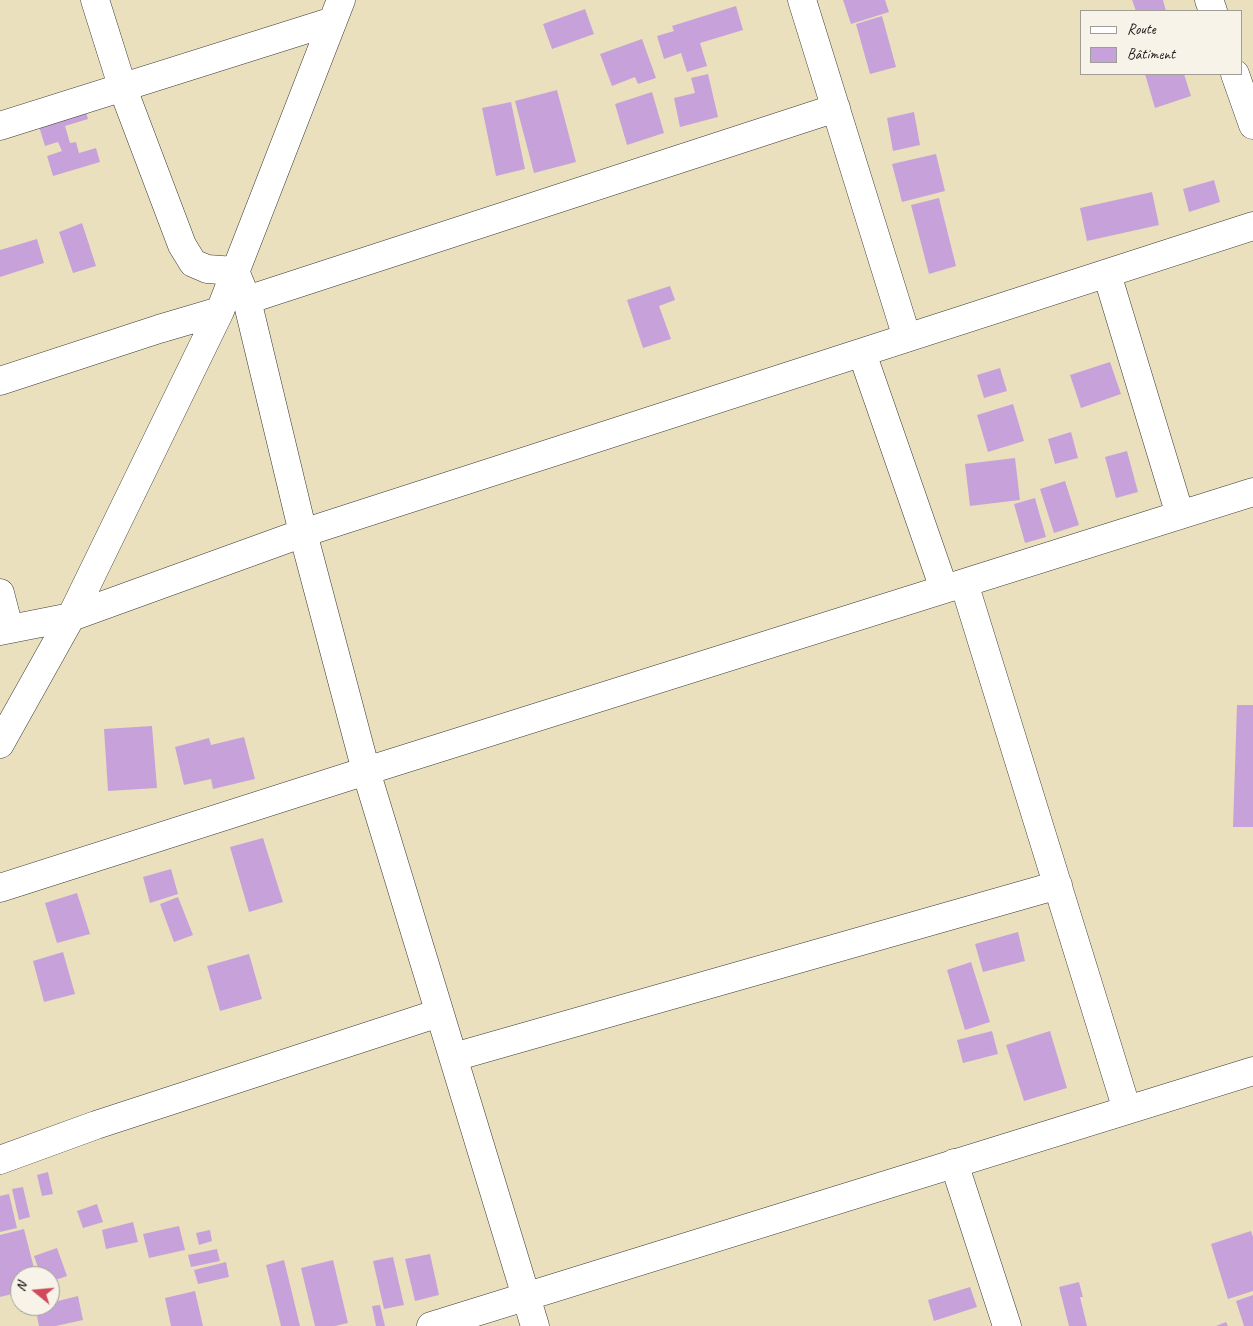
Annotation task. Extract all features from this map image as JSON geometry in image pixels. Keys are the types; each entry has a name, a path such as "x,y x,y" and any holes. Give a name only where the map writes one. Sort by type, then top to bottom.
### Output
{"street":[{"path":"95,0 123,89 182,245 193,263 207,269 235,271"},
{"path":"802,0 907,338"},
{"path":"0,126 123,89 337,11"},
{"path":"0,744 71,617 220,311 337,11"},
{"path":"1235,75 1253,125"},
{"path":"247,300 836,108"},
{"path":"0,593 4,630 71,617 303,533 1253,226"},
{"path":"235,271 247,300 303,533 366,771 535,1326"},
{"path":"1107,274 1180,515"},
{"path":"0,381 220,311"},
{"path":"862,353 954,586 1058,886 1127,1110"},
{"path":"0,888 1253,492"},
{"path":"454,1057 1058,886"},
{"path":"0,1160 106,1122 439,1013"},
{"path":"431,1326 1253,1071"},
{"path":"954,1164 1008,1326"}],"building":[{"path":"843,0 885,0 889,12 851,24"},
{"path":"1132,0 1163,0 1166,10 1136,10"},
{"path":"736,6 743,30 700,43 707,66 687,72 681,53 664,59 657,36 674,31 672,26"},
{"path":"585,9 594,34 552,49 543,24"},
{"path":"882,16 896,67 870,74 856,24"},
{"path":"642,39 656,78 638,84 635,77 612,86 600,54"},
{"path":"708,74 718,117 680,127 674,98 695,93 691,78"},
{"path":"1145,75 1184,75 1191,96 1155,108"},
{"path":"557,90 576,162 534,173 515,101"},
{"path":"652,92 664,133 627,145 615,104"},
{"path":"511,102 525,169 496,176 482,108"},
{"path":"84,106 88,119 65,126 70,143 76,142 79,153 96,148 100,162 53,176 47,156 62,151 58,142 45,146 37,120"},
{"path":"914,112 920,145 893,151 887,118"},
{"path":"936,154 945,191 902,202 892,164"},
{"path":"1214,180 1220,202 1189,212 1183,189"},
{"path":"1152,192 1159,225 1087,241 1080,208"},
{"path":"939,198 956,266 929,274 911,205"},
{"path":"82,223 96,266 73,273 59,232"},
{"path":"37,239 44,263 0,277 0,250"},
{"path":"670,286 675,300 659,306 671,339 643,348 627,300"},
{"path":"1110,362 1121,394 1081,408 1070,375"},
{"path":"1000,368 1007,391 984,398 977,375"},
{"path":"1013,404 1024,441 988,452 977,415"},
{"path":"1071,432 1078,458 1055,464 1048,439"},
{"path":"1127,451 1138,492 1116,498 1105,457"},
{"path":"1015,458 1020,500 970,506 965,464"},
{"path":"1065,481 1079,525 1054,533 1040,489"},
{"path":"1035,498 1046,537 1025,543 1014,504"},
{"path":"1237,705 1253,705 1253,827 1233,827"},
{"path":"152,726 157,788 108,791 104,729"},
{"path":"244,737 255,779 213,789 211,779 184,785 175,747 209,738 211,745"},
{"path":"263,838 283,902 249,912 230,847"},
{"path":"171,869 178,894 150,903 143,877"},
{"path":"77,893 90,934 57,943 45,903"},
{"path":"178,897 193,935 174,942 160,904"},
{"path":"1018,932 1025,961 983,972 975,944"},
{"path":"63,952 75,994 44,1002 33,961"},
{"path":"249,954 262,999 220,1011 207,966"},
{"path":"971,962 990,1022 965,1030 947,970"},
{"path":"992,1031 998,1054 963,1063 957,1040"},
{"path":"1050,1031 1067,1088 1024,1101 1006,1045"},
{"path":"48,1172 53,1194 42,1196 37,1175"},
{"path":"23,1187 30,1217 19,1220 12,1189"},
{"path":"9,1194 17,1228 0,1232 0,1196"},
{"path":"97,1204 103,1222 83,1228 77,1211"},
{"path":"133,1222 138,1242 106,1249 102,1230"},
{"path":"179,1226 185,1250 149,1258 143,1234"},
{"path":"24,1229 33,1266 10,1266 10,1294 0,1297 0,1235"},
{"path":"210,1230 212,1241 199,1245 196,1233"},
{"path":"1251,1231 1253,1237 1253,1291 1228,1299 1211,1244"},
{"path":"57,1248 67,1276 60,1278 60,1266 38,1266 34,1256"},
{"path":"217,1249 220,1261 191,1267 188,1255"},
{"path":"430,1254 439,1295 415,1301 405,1259"},
{"path":"393,1257 404,1305 384,1309 373,1261"},
{"path":"284,1260 300,1326 281,1326 266,1265"},
{"path":"333,1260 348,1323 335,1326 315,1326 301,1268"},
{"path":"226,1262 229,1277 198,1284 194,1270"},
{"path":"1079,1282 1083,1297 1080,1297 1087,1326 1069,1326 1059,1287"},
{"path":"970,1287 977,1307 934,1321 928,1300"},
{"path":"195,1291 203,1326 171,1326 165,1298"},
{"path":"1253,1295 1253,1326 1244,1326 1236,1301"},
{"path":"78,1296 83,1320 56,1326 39,1326 37,1316 60,1316 60,1300"},
{"path":"380,1305 385,1326 376,1326 372,1306"},
{"path":"1226,1322 1228,1326 1216,1326"}]}
